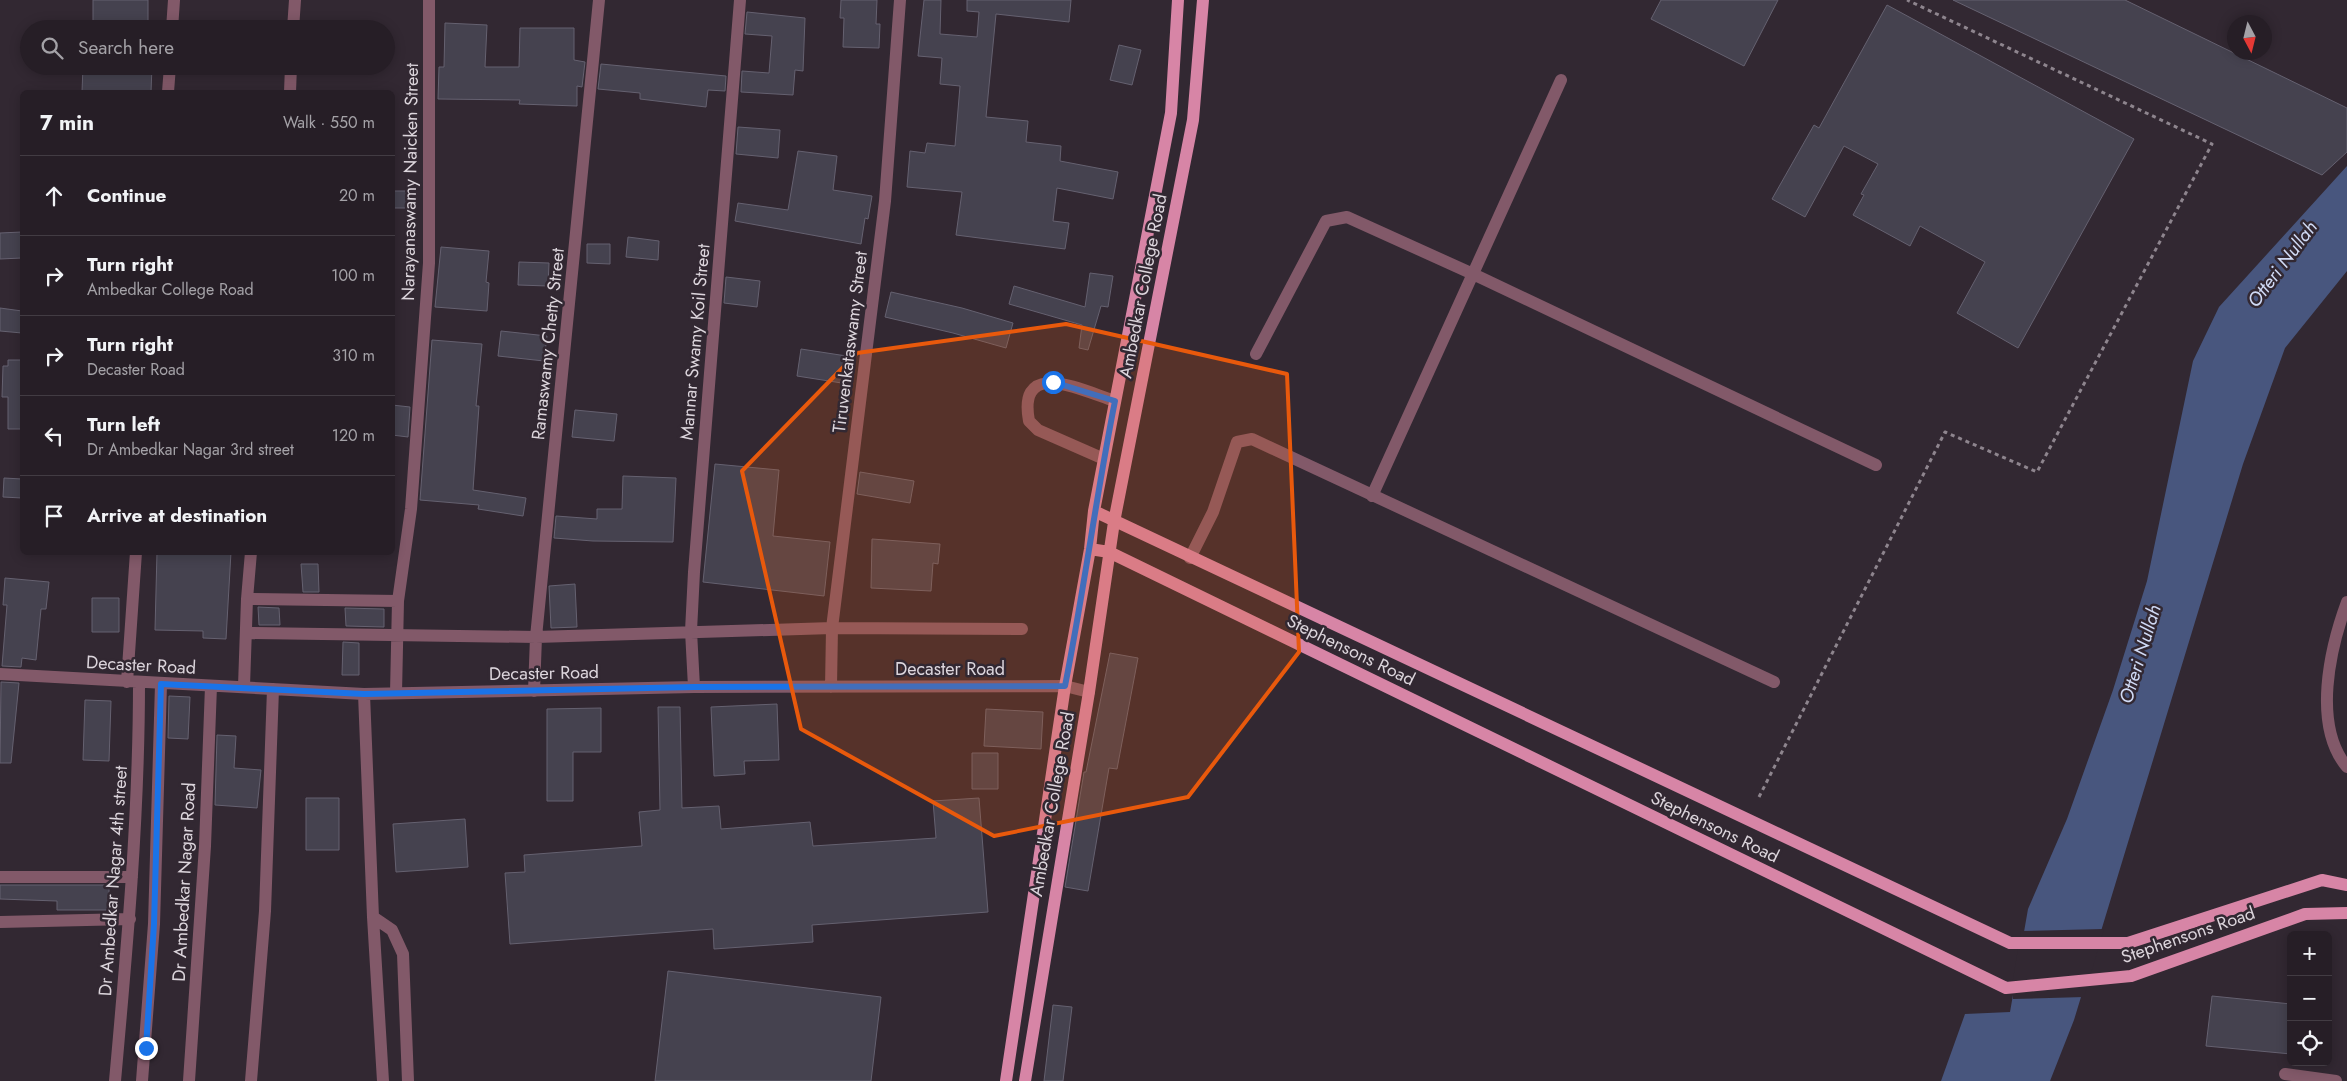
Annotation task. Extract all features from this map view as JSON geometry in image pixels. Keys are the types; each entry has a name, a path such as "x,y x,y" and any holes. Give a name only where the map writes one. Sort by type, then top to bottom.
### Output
{"main road":[{"name":"Ambedkar College Road","path":"1006,1081 1065,686 1090,550 1094,511 1172,113 1178,0"},
{"name":"Ambedkar College Road","path":"1025,1081 1089,692 1114,522 1193,120 1204,0"},
{"name":"Stephensons Road","path":"1094,511 1190,558 2010,943 2128,943 2322,880 2347,885"},
{"name":"Stephensons Road","path":"1090,550 1109,552 2006,988 2130,976 2305,914 2347,913"}],"street":[{"path":"173,20 174,0"},
{"path":"294,20 295,0"},
{"name":"Narayanaswamy Naicken Street","path":"396,694 398,601 411,509 429,263 429,0"},
{"name":"Ramaswamy Chetty Street","path":"534,691 536,637 599,0"},
{"name":"Mannar Swamy Koil Street","path":"694,687 691,631 740,0"},
{"name":"Tiruvenkataswamy Street","path":"831,687 832,628 885,201 900,0"},
{"path":"168,90 169,75"},
{"path":"290,90 291,75"},
{"path":"1372,496 1561,80"},
{"path":"1256,354 1326,221 1348,217 1473,274 1876,465"},
{"path":"1104,459 1038,430 1029,422 1028,399 1030,391 1039,383 1053,382 1115,401"},
{"path":"1190,558 1213,512 1237,442 1252,439 1774,682"},
{"name":"Dr Ambedkar Nagar 4th street","path":"115,1081 130,919 139,759 133,682 136,555"},
{"path":"244,686 251,555"},
{"path":"247,600 398,601"},
{"path":"2347,602 2336,632 2329,667 2327,713 2338,756 2347,766"},
{"path":"247,633 536,637 832,628 1022,630"},
{"name":"Decaster Road","path":"0,674 364,694 694,687 1065,686 1089,692"},
{"path":"142,1081 154,924 161,684"},
{"name":"Dr Ambedkar Nagar Road","path":"189,1081 205,846 211,686"},
{"path":"251,1081 264,911 273,689"},
{"path":"364,694 373,917 383,1081"},
{"path":"0,877 132,878"},
{"path":"373,917 392,930 403,954 408,1081"},
{"path":"0,922 130,919"},
{"path":"2285,1074 2336,1081"}],"path":[{"path":"1759,797 1945,432 2037,472 2212,144 1907,0"}],"highlighted area":[{"path":"1066,324 1287,374 1299,652 1188,797 994,836 801,729 742,471 857,353"}],"water":[{"name":"Otteri Nullah","path":"2347,166 2347,271 2285,348 2243,464 2074,1020 2050,1081 1941,1081 1965,1014 2010,1012 2028,909 2067,819 2113,690 2147,581 2193,361 2219,307"}],"pier":[{"path":"2104,929 2084,997 2013,999 2012,985 2021,931"}],"building":[{"path":"93,0 148,0 148,20 93,20"},
{"path":"841,0 877,0 876,24 880,24 879,48 843,47 844,18 840,18"},
{"path":"924,0 941,0 940,34 977,37 979,12 967,11 967,0 1071,0 1069,22 996,14 986,117 1028,121 1026,142 1061,146 1060,161 1118,172 1113,199 1057,188 1053,221 1069,223 1065,249 956,235 962,192 907,187 910,151 925,153 927,143 955,146 960,86 940,84 942,58 918,56"},
{"path":"1661,0 1778,0 1744,66 1651,19"},
{"path":"1953,0 2125,0 2227,50 2227,60 2248,60 2347,108 2347,152 2322,175"},
{"path":"1887,5 2134,139 2018,348 1957,313 1985,262 1920,226 1910,246 1853,215 1864,195 1861,194 1878,164 1844,146 1805,217 1772,199 1814,125 1819,128"},
{"path":"747,12 805,18 803,71 795,70 793,95 741,92 742,71 769,73 772,36 745,34"},
{"path":"445,23 487,25 485,67 519,67 520,28 574,28 574,60 585,62 582,87 577,86 577,106 519,104 520,100 438,99 439,67 444,67"},
{"path":"1119,45 1141,50 1132,85 1110,80"},
{"path":"601,64 726,76 725,91 708,90 706,107 640,99 640,93 598,89"},
{"path":"83,75 152,75 151,90 82,90"},
{"path":"738,127 780,130 778,158 736,154"},
{"path":"798,151 837,156 833,190 872,196 868,219 865,218 861,244 735,221 738,203 788,210"},
{"path":"395,191 407,191 407,208 395,208"},
{"path":"20,232 20,258 0,259 0,233"},
{"path":"628,237 659,241 658,260 626,257"},
{"path":"587,244 610,244 610,264 587,263"},
{"path":"441,247 489,251 486,282 489,283 487,311 435,307"},
{"path":"519,262 549,263 548,286 518,285"},
{"path":"1090,273 1113,276 1108,307 1101,306 1088,350 1079,348 1082,325 1009,304 1014,286 1085,307"},
{"path":"726,277 760,281 757,307 724,303"},
{"path":"891,292 962,308 1013,323 1006,348 885,317"},
{"path":"0,308 20,311 20,333 0,331"},
{"path":"501,331 547,336 544,361 498,356"},
{"path":"432,340 482,344 476,406 479,406 473,490 526,498 523,516 478,509 479,505 420,500"},
{"path":"801,349 853,357 848,384 797,376"},
{"path":"8,360 20,360 20,429 8,429 8,397 2,397 3,366 8,366"},
{"path":"395,405 410,407 408,437 395,435"},
{"path":"575,410 617,414 614,441 572,437"},
{"path":"715,464 779,470 773,536 830,542 824,596 703,582"},
{"path":"860,472 914,481 910,503 857,494"},
{"path":"623,476 676,478 673,542 593,541 554,538 556,516 597,519 597,509 622,509"},
{"path":"4,478 20,479 20,498 3,497"},
{"path":"872,539 940,544 938,564 933,563 931,591 871,588"},
{"path":"157,555 231,555 226,639 203,638 203,631 155,630"},
{"path":"301,564 318,564 319,592 303,592"},
{"path":"5,578 49,582 46,609 41,609 36,660 22,658 21,667 2,666 7,605 3,605"},
{"path":"575,584 577,627 551,628 549,586"},
{"path":"92,598 119,598 119,632 92,632"},
{"path":"258,607 279,608 280,625 259,625"},
{"path":"345,608 384,609 384,627 346,626"},
{"path":"343,642 359,643 359,675 342,675"},
{"path":"1110,653 1138,658 1117,769 1109,768 1088,891 1065,887 1084,772 1086,772"},
{"path":"1,682 19,683 11,763 0,763"},
{"path":"169,696 190,697 188,739 168,738"},
{"path":"85,700 111,701 109,761 83,760"},
{"path":"777,704 779,760 744,761 745,774 714,776 711,707"},
{"path":"658,707 680,707 682,808 719,806 721,829 810,822 813,846 936,838 933,801 979,798 988,912 812,925 813,942 714,949 713,929 510,944 505,873 525,872 524,855 642,846 639,812 660,810"},
{"path":"601,708 601,752 573,752 573,801 547,801 547,709"},
{"path":"986,709 1043,712 1041,749 984,746"},
{"path":"217,735 236,736 234,768 261,770 257,808 215,805"},
{"path":"972,753 998,753 998,789 972,789"},
{"path":"306,798 339,798 339,850 306,850"},
{"path":"465,819 468,867 396,872 393,824"},
{"path":"0,885 109,885 109,910 57,910 57,901 0,899"},
{"path":"668,971 881,997 871,1081 655,1081"},
{"path":"2212,996 2287,1004 2287,1054 2206,1046"},
{"path":"1053,1005 1072,1007 1063,1081 1044,1081"}],"route":[{"path":"146,1048 154,924 161,684 244,686 364,694 694,687 1065,686 1090,550 1094,511 1115,401 1053,382"}]}
